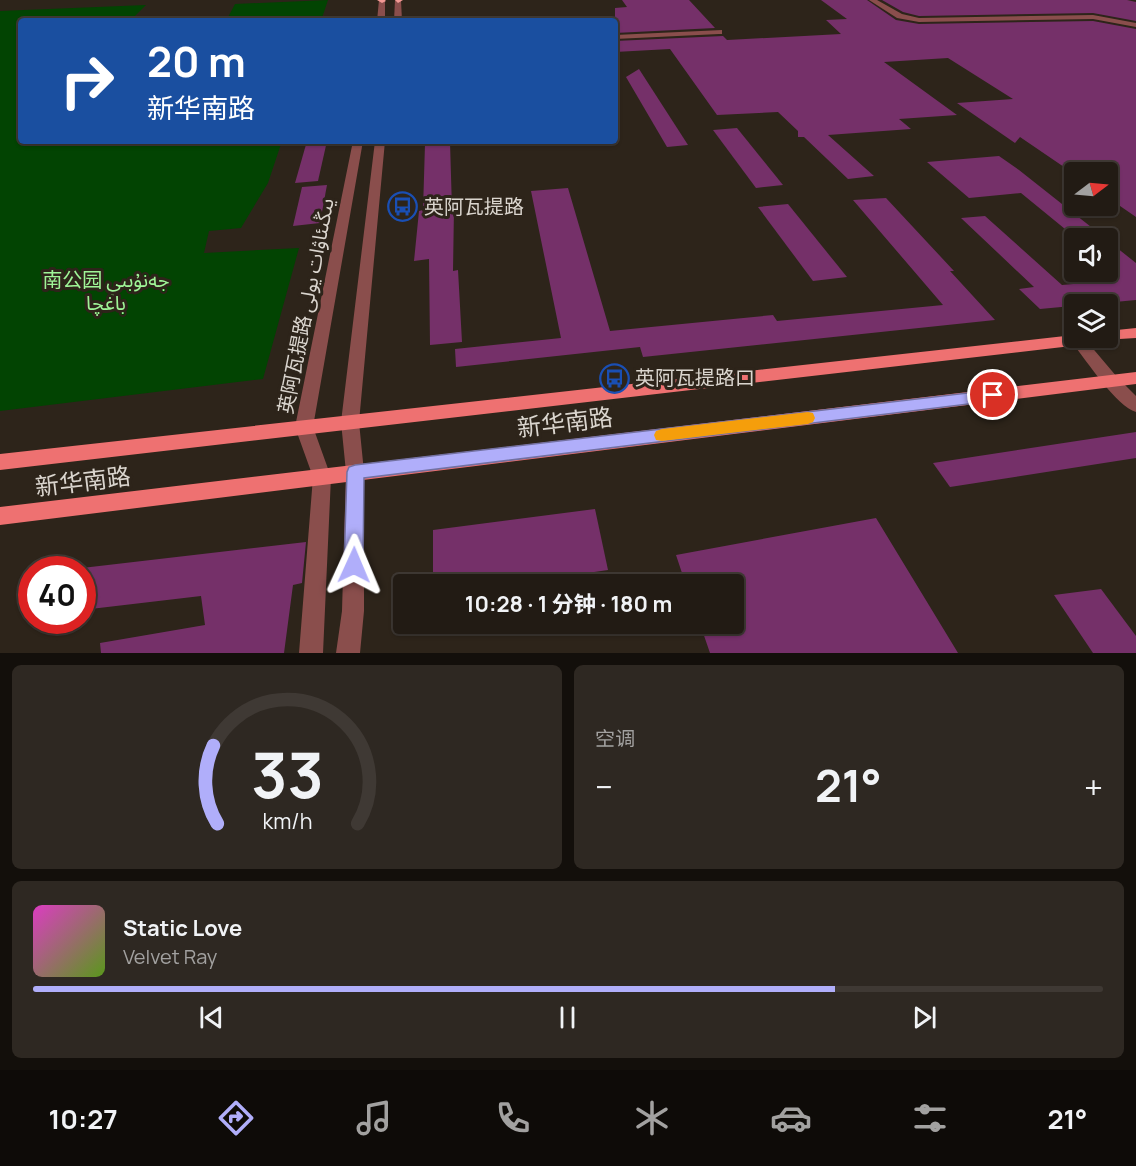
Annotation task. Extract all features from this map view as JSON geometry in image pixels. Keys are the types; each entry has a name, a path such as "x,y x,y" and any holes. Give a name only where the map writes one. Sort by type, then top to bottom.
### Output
{"main road":[{"path":"1118,335 1136,333"},
{"name":"新华南路","path":"0,462 1064,342"},
{"name":"新华南路","path":"0,516 1136,378"}],"street":[{"path":"381,18 382,0"},
{"path":"398,18 399,0"},
{"path":"872,0 900,16 919,20 1093,17 1136,25"},
{"path":"618,37 719,32"},
{"name":"英阿瓦提路 يىڭىئاۋات يولى","path":"322,477 304,428 357,144"},
{"path":"348,653 353,612 355,472 350,422 380,144"},
{"path":"1084,348 1111,381 1136,406"},
{"path":"311,653 322,477"}],"green space":[{"path":"328,0 322,18 228,18 235,4"},
{"name":"南公园 جەنۇبىي باغچا","path":"146,5 133,18 18,18 18,144 281,144 268,183 241,228 209,231 204,253 299,248 263,379 0,411 0,11"}],"building":[{"path":"622,0 689,0 715,28 618,33 615,8 627,7"},
{"path":"821,0 867,0 896,20 919,24 1093,21 1136,29 1136,217 1118,205 1118,162 1064,162 1064,167 1020,137 1015,143 957,103 1013,99 948,58 884,62 957,115 899,119 911,129 828,135 874,176 848,179 804,137 798,137 798,131 778,112 717,115 670,49 618,52 618,41 723,36 727,40 841,34 826,20 847,19"},
{"path":"882,0 1127,0 1136,2 1136,21 1093,13 919,16 903,12"},
{"path":"639,69 688,145 667,147 626,77"},
{"path":"737,128 783,185 756,188 713,130"},
{"path":"306,144 326,144 318,181 295,183"},
{"path":"425,144 450,144 452,209 454,208 453,271 458,270 462,342 430,345 429,259 414,261 419,211 423,210"},
{"path":"999,156 1064,206 1064,216 1077,216 1092,228 1064,228 1021,193 969,198 927,162"},
{"path":"327,185 320,223 293,226 302,187"},
{"path":"568,188 610,331 773,315 777,321 943,305 853,200 886,198 954,271 950,271 995,320 643,357 640,347 456,367 455,349 561,338 531,191"},
{"path":"788,204 847,277 813,281 758,207"},
{"path":"985,216 1062,285 1118,282 1118,249 1136,263 1136,300 1118,302 1118,294 1064,294 1064,307 1040,309 1019,289 1034,287 961,218"},
{"path":"1136,432 1136,458 950,487 933,463"},
{"path":"595,509 608,570 581,574 433,574 433,530"},
{"path":"876,518 958,653 710,653 703,634 744,634 744,574 682,574 676,555"},
{"path":"306,542 302,583 293,585 284,653 101,653 100,643 205,625 201,596 96,608 96,566"},
{"path":"1101,589 1136,636 1136,653 1093,653 1054,595"}],"slow traffic":[{"path":"662,435 808,418"}],"place":[{"name":"英阿瓦提路","path":"403,207"},
{"name":"英阿瓦提路口","path":"614,378"}],"route":[{"path":"354,565 355,472 993,395"}]}
